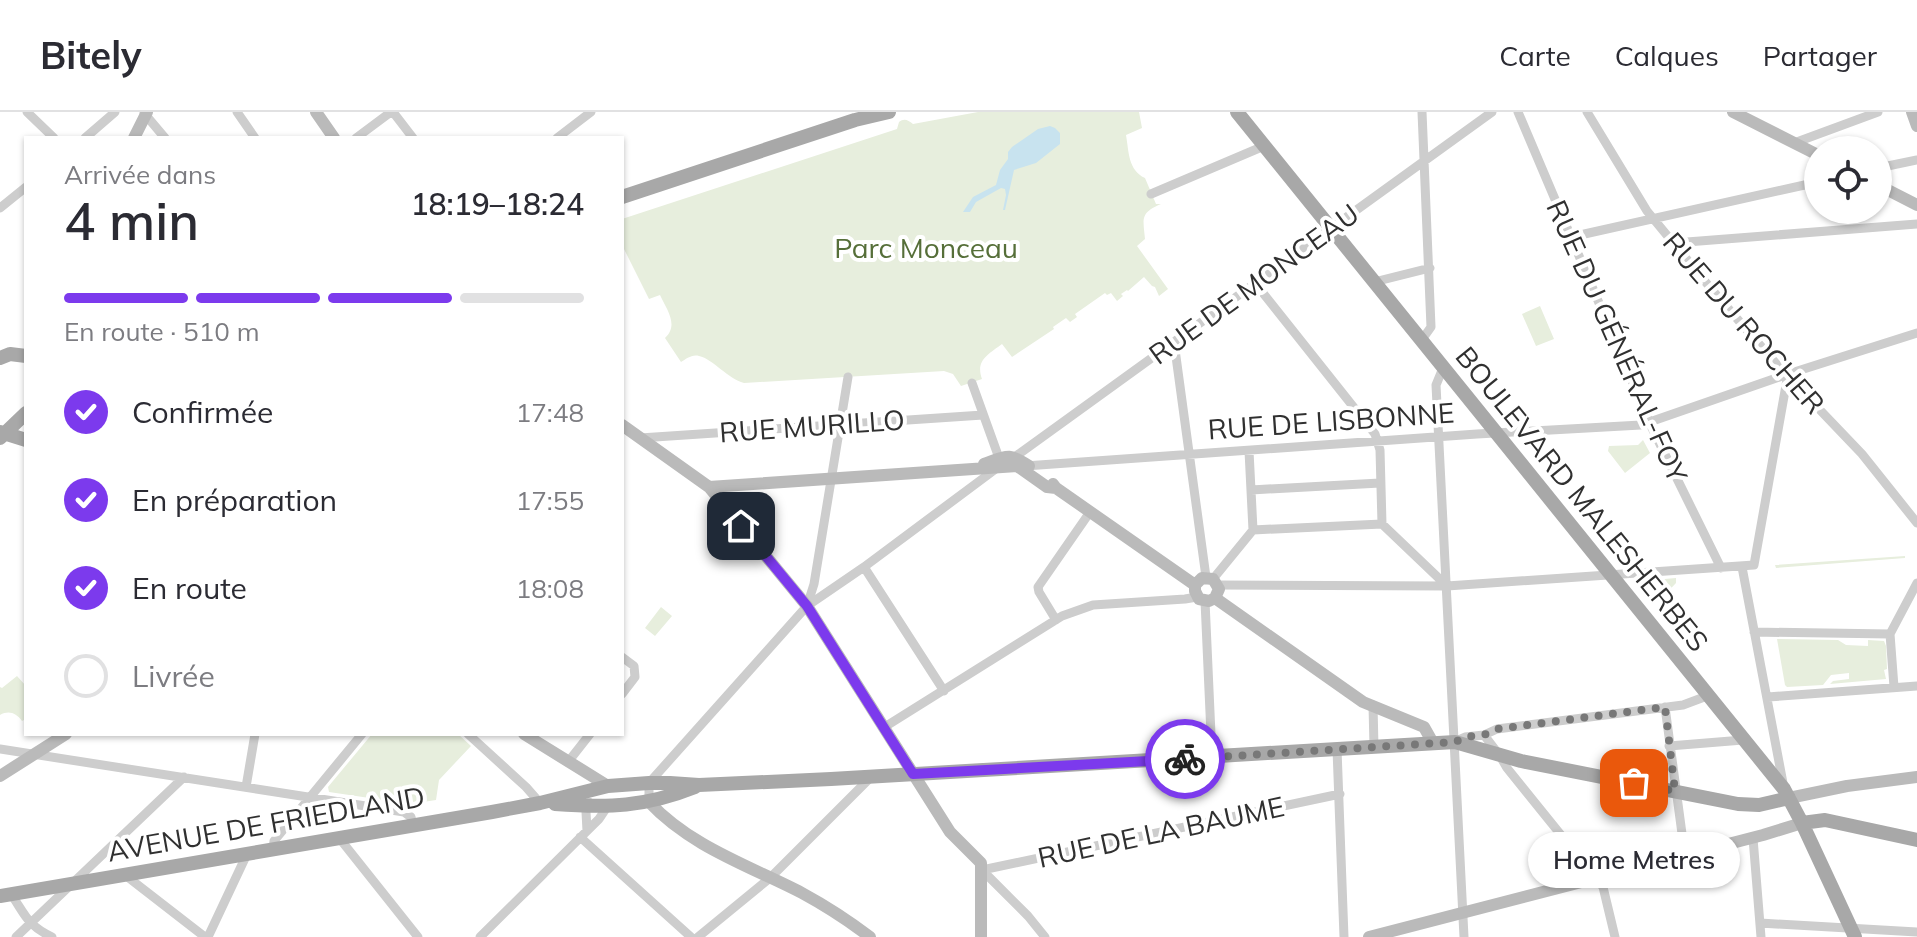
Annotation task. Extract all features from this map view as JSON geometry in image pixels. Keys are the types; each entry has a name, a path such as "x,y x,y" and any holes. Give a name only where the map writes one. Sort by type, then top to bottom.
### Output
{"main road":[{"path":"624,196 865,115 887,112"},
{"name":"BOULEVARD MALESHERBES","path":"1237,112 1787,793 1853,933"},
{"path":"0,358 10,354 24,355"},
{"path":"1,434 24,415"},
{"path":"1,434 24,440"},
{"path":"699,785 1455,742 1500,756 1738,804 1754,805 1787,793"},
{"name":"AVENUE DE FRIEDLAND","path":"5,895 413,826 540,803 602,788 649,783 699,785"},
{"name":"AVENUE DE FRIEDLAND","path":"540,803 607,807 668,798 699,785"},
{"path":"1802,823 1825,820 1917,840"}],"street":[{"path":"27,112 52,136"},
{"path":"87,136 115,112"},
{"path":"237,112 254,136"},
{"path":"316,112 333,136"},
{"path":"359,136 392,112 411,136"},
{"path":"560,136 591,112"},
{"path":"1421,341 1431,327 1422,112"},
{"name":"RUE DE MONCEAU","path":"1021,463 1174,342 1492,112"},
{"name":"RUE DU GÉNÉRAL-FOY","path":"1518,112 1649,422 1721,568"},
{"name":"RUE DU ROCHER","path":"1587,112 1647,211 1783,371 1862,454 1917,523"},
{"path":"1733,112 1804,148"},
{"path":"1794,143 1878,112"},
{"path":"1912,112 1917,126"},
{"path":"135,136 145,113 163,136"},
{"path":"1151,194 1264,146"},
{"path":"1892,165 1917,160"},
{"path":"1571,237 1804,185"},
{"path":"0,208 24,189"},
{"path":"1892,192 1917,205"},
{"path":"1674,243 1917,224"},
{"path":"1374,282 1430,268"},
{"path":"1255,283 1375,434 1382,524 1447,586"},
{"name":"RUE DE LISBONNE","path":"1021,463 1641,425 1783,371 1917,333"},
{"path":"1174,342 1207,589 1212,757"},
{"path":"1443,368 1436,385 1464,937"},
{"path":"883,728 1056,620 1093,605 1185,599 1207,589 1447,586 1754,565 1783,371"},
{"path":"806,612 814,584 848,377"},
{"path":"972,383 998,463"},
{"name":"RUE MURILLO","path":"640,438 983,415"},
{"path":"624,426 709,487 798,595 806,612 950,832 981,863 981,937"},
{"path":"1207,589 1253,530 1249,451"},
{"path":"870,937 804,894 689,836 649,802 649,783 822,596 998,463"},
{"path":"709,487 966,470 998,463 1021,463 1047,487 1056,488 1207,589 1363,702 1424,727 1433,743"},
{"path":"1251,490 1380,483"},
{"path":"1056,620 1038,587 1090,512"},
{"path":"1253,530 1382,524"},
{"path":"864,567 944,691"},
{"path":"1742,567 1787,793 1917,777"},
{"path":"1894,687 1890,634 1917,583"},
{"path":"1754,632 1890,634"},
{"path":"624,658 634,666 635,677 624,691"},
{"path":"1768,697 1917,686"},
{"path":"1455,742 1497,729 1683,705 1707,696"},
{"path":"1373,705 1374,747"},
{"path":"1665,707 1685,856"},
{"path":"1484,735 1603,887 1615,937"},
{"path":"0,776 63,736"},
{"path":"246,787 255,736"},
{"path":"273,850 274,841 360,736"},
{"path":"470,736 540,803"},
{"path":"527,736 602,788 587,806 584,834"},
{"path":"568,762 588,736"},
{"path":"1669,746 1743,740"},
{"path":"0,749 404,812 411,817 413,826"},
{"path":"1337,749 1344,937"},
{"path":"16,937 184,777"},
{"path":"698,937 770,878 871,777"},
{"name":"RUE DE LA BAUME","path":"982,870 1340,794"},
{"path":"480,937 584,834 607,807"},
{"path":"1369,937 1802,823"},
{"path":"584,834 691,937"},
{"path":"1753,838 1761,937"},
{"path":"340,839 418,937"},
{"path":"125,875 206,937 247,854"},
{"path":"982,870 1045,937"},
{"path":"5,895 30,924 52,937"},
{"path":"1760,923 1853,933 1917,932"}],"green space":[{"name":"Parc Monceau","path":"978,112 1139,112 1142,128 1126,135 1130,160 1139,175 1145,178 1156,204 1161,204 1146,213 1145,239 1137,246 1168,289 1159,296 1155,287 1144,277 1121,294 1123,296 1117,301 1111,293 1105,293 1075,314 1077,317 1070,322 1066,318 1012,357 1002,344 982,362 982,379 961,386 953,374 944,371 744,383 699,356 681,362 665,338 671,328 666,306 660,295 649,299 624,249 624,218 897,129 903,120 913,124"},
{"path":"1540,306 1554,339 1536,346 1522,314"},
{"path":"1643,440 1650,453 1625,473 1608,451 1609,446 1638,445"},
{"path":"1905,556 1776,568 1775,565"},
{"path":"1676,578 1676,583 1658,602 1653,601 1640,584 1642,581"},
{"path":"661,607 672,616 655,636 645,628"},
{"path":"1777,639 1838,640 1846,645 1868,646 1868,640 1884,641 1886,679 1830,684 1849,679 1849,673 1831,675 1823,685 1787,687"},
{"path":"17,676 24,684 24,720 12,713 0,715 2,688"},
{"path":"370,736 460,736 471,746 439,780 436,800 410,804 329,792 328,787"}],"water":[{"path":"1050,126 1060,133 1060,144 1036,163 1014,170 1005,210 1005,189 1001,188 976,202 970,212 963,212 973,197 996,185 1012,147 1038,129"}],"way so far":[{"path":"1185,759 1455,742 1497,729 1665,707 1675,791 1634,783"}],"place":[{"name":"Home Metres","path":"1634,783"}],"route":[{"path":"741,526 807,606 913,774 1185,759"}]}
